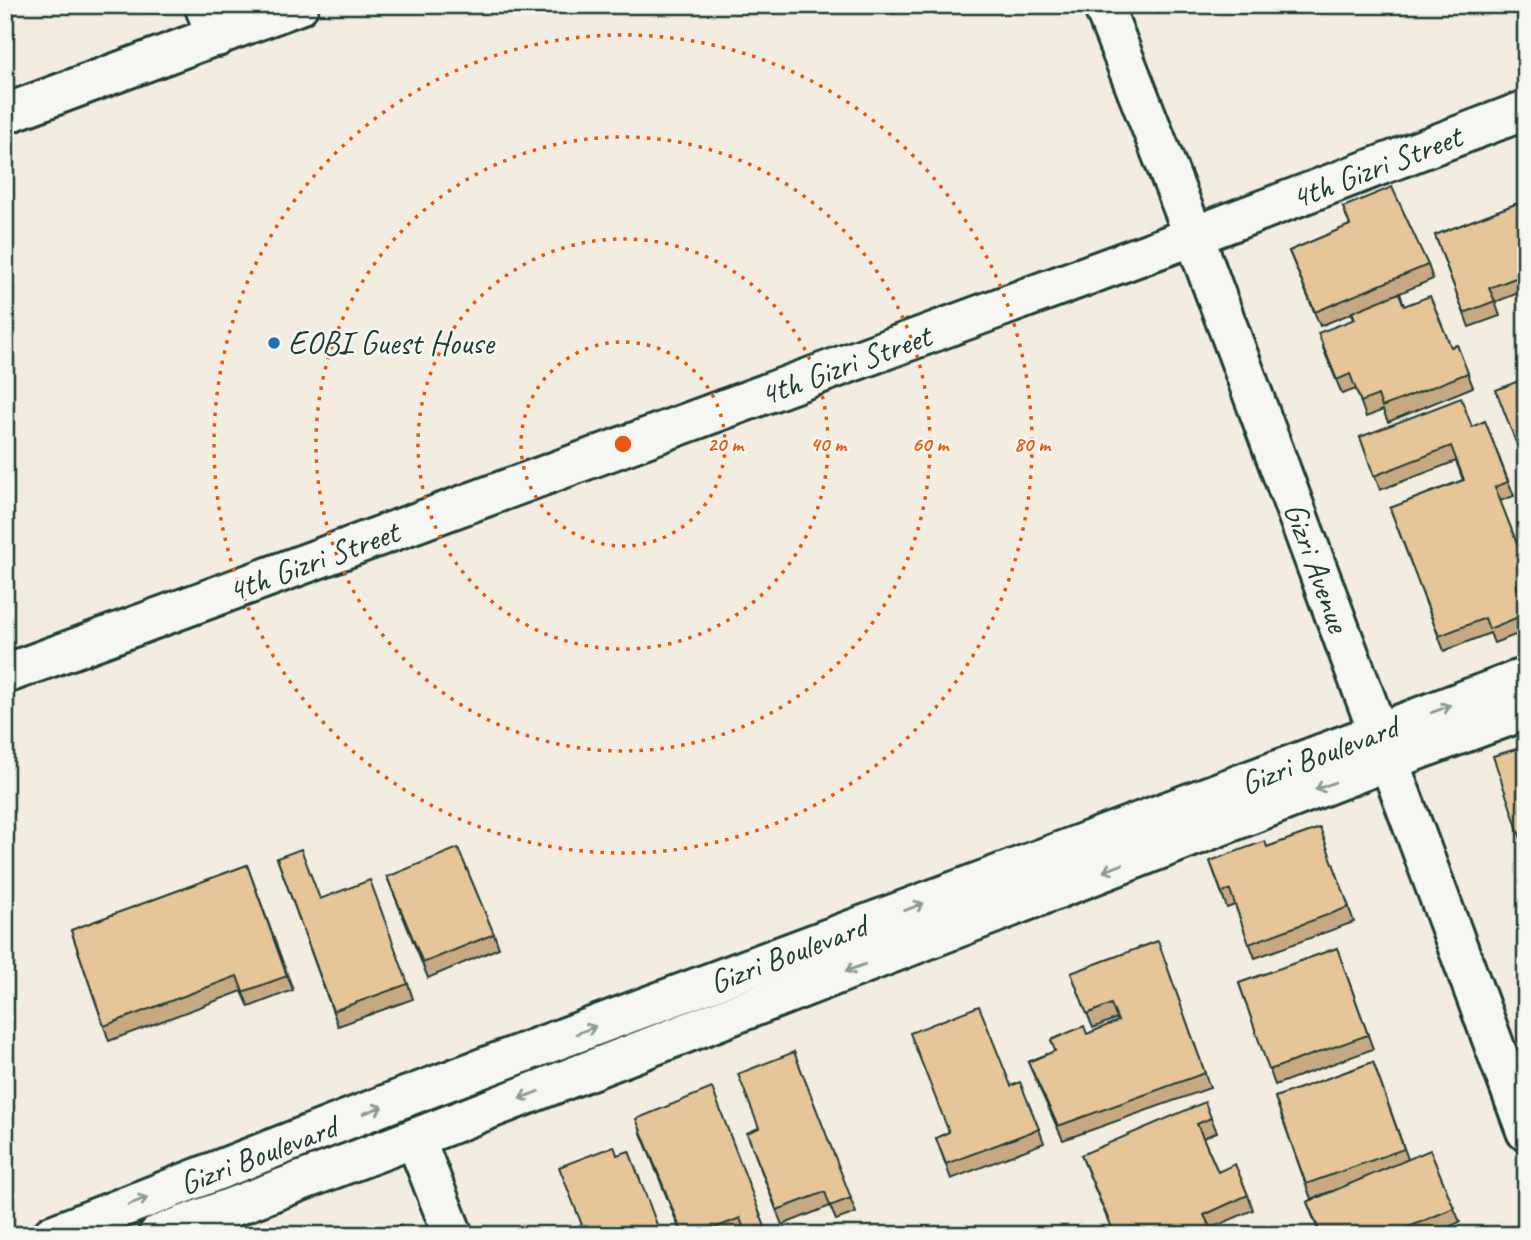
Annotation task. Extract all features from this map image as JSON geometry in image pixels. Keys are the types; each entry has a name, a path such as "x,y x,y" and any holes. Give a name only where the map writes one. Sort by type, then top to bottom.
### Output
{"street":[{"path":"5,114 210,21 299,5"},
{"name":"Gizri Avenue","path":"1103,5 1194,236 1526,1131"},
{"name":"4th Gizri Street","path":"5,674 1194,236 1526,110"},
{"name":"Gizri Boulevard","path":"158,1235 415,1138 1383,747 1526,677"},
{"name":"Gizri Boulevard","path":"52,1235 387,1104 1383,747 1526,710"},
{"path":"415,1138 453,1235"}],"building":[{"path":"1392,187 1428,265 1315,312 1289,251 1350,225 1343,207"},
{"path":"1526,200 1526,274 1489,288 1495,301 1464,313 1435,235"},
{"path":"1399,293 1404,306 1430,296 1451,347 1457,345 1468,373 1382,407 1378,395 1361,402 1350,374 1337,380 1318,333 1355,319 1352,312"},
{"path":"1526,378 1526,469 1496,390"},
{"path":"1461,398 1472,427 1485,421 1508,482 1495,487 1526,567 1526,583 1517,586 1526,614 1489,629 1485,618 1439,636 1390,508 1464,480 1451,446 1374,476 1360,437"},
{"path":"1526,746 1526,844 1523,845 1493,756"},
{"path":"1320,828 1349,907 1249,944 1230,890 1222,893 1210,861 1265,841 1267,847"},
{"path":"458,848 494,934 423,963 387,877"},
{"path":"301,849 320,899 370,880 408,984 333,1011 277,858"},
{"path":"247,865 287,976 243,992 237,976 104,1026 71,930"},
{"path":"1158,941 1205,1073 1058,1126 1028,1062 1055,1051 1051,1040 1084,1026 1087,1034 1118,1021 1111,1004 1087,1014 1071,973"},
{"path":"1337,948 1368,1035 1269,1070 1239,983"},
{"path":"979,1006 1011,1086 1020,1082 1039,1129 946,1164 936,1138 949,1132 910,1033"},
{"path":"794,1052 851,1198 830,1206 825,1192 777,1210 747,1133 759,1128 738,1074"},
{"path":"1373,1062 1404,1149 1306,1184 1275,1097"},
{"path":"712,1088 765,1227 746,1234 740,1218 697,1235 683,1235 636,1119"},
{"path":"1205,1102 1211,1118 1197,1124 1218,1172 1235,1164 1248,1195 1204,1215 1211,1229 1197,1235 1115,1235 1081,1155"},
{"path":"614,1146 617,1155 629,1151 661,1235 586,1235 559,1167"},
{"path":"1430,1150 1454,1208 1390,1235 1321,1235 1307,1202"},
{"path":"400,1225 404,1235 376,1235"}],"place":[{"name":"EOBI Guest House","path":"274,343"}]}
